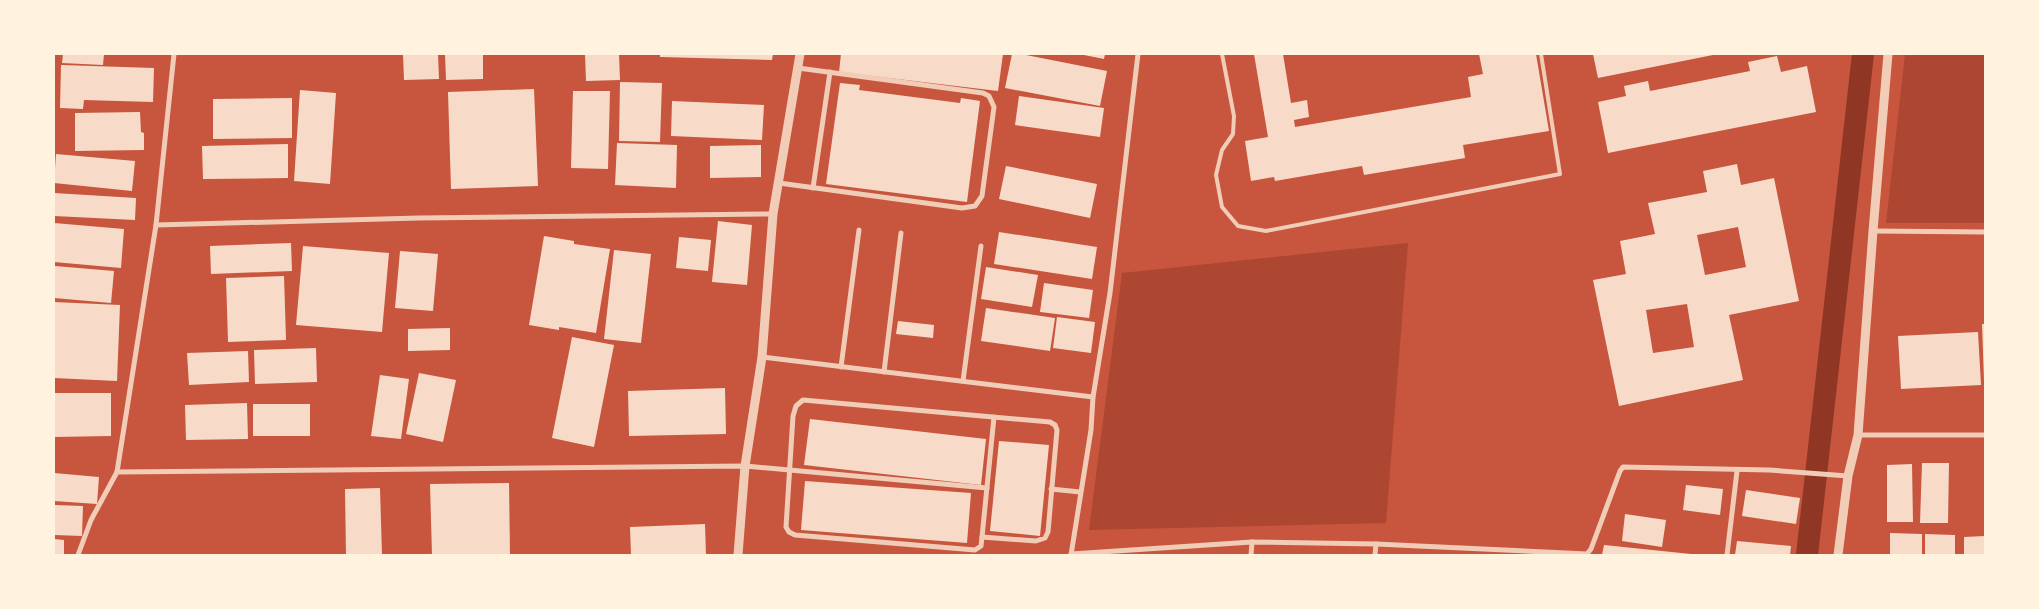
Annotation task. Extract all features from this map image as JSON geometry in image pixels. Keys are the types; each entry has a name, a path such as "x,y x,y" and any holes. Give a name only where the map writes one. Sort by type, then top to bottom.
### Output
{"street":[{"path":"78,555 91,520 118,472 156,225 174,54"},
{"path":"738,555 746,466 762,357 773,214 800,54"},
{"path":"1138,54 1110,293 1071,554 1136,552 1252,542 1376,544 1587,554 1591,549 1623,467 1737,471 1769,470 1848,476"},
{"path":"1838,555 1848,476 1858,435 1888,54"},
{"path":"779,183 962,208 975,206 982,196 994,106 989,96 983,93 798,68"},
{"path":"814,188 830,72"},
{"path":"156,225 419,218 773,214"},
{"path":"841,367 859,230"},
{"path":"1873,231 1985,232"},
{"path":"884,372 901,233"},
{"path":"963,381 981,246"},
{"path":"762,357 1093,397"},
{"path":"982,537 1042,540 1048,532 1057,430 1055,425 1050,422 994,417 803,400 796,406 793,416 786,527 789,532 795,535 975,550 981,546 994,417"},
{"path":"1858,435 1985,435"},
{"path":"118,472 746,466 987,488"},
{"path":"1727,555 1737,471"},
{"path":"1051,489 1080,492"},
{"path":"1251,555 1252,542"},
{"path":"1375,555 1376,544"}],"lane":[{"path":"1222,54 1234,116 1234,134 1222,150 1216,175 1222,207 1238,226 1266,231 1560,174 1541,54"}],"shaded area":[{"path":"1905,54 1985,54 1985,223 1886,223"},
{"path":"1408,243 1386,523 1089,530 1122,273"}],"building":[{"path":"63,54 104,54 103,65 62,63"},
{"path":"403,54 438,54 439,79 404,80"},
{"path":"445,54 483,54 483,79 446,80"},
{"path":"585,54 619,54 620,80 586,81"},
{"path":"660,54 773,54 772,60 660,57"},
{"path":"841,54 1003,54 998,91 839,72"},
{"path":"1012,54 1021,54 1107,71 1100,106 1005,88"},
{"path":"1079,54 1105,54 1104,59"},
{"path":"1254,54 1283,54 1291,103 1307,100 1309,117 1294,120 1295,127 1471,97 1468,77 1483,74 1479,54 1536,54 1549,131 1463,145 1465,158 1364,175 1362,166 1275,181 1274,177 1251,181 1245,141 1268,137"},
{"path":"1593,54 1713,54 1713,55 1598,78"},
{"path":"1777,56 1781,72 1807,66 1816,112 1608,153 1598,102 1626,96 1624,86 1648,81 1650,91 1750,71 1748,62"},
{"path":"61,65 154,68 153,102 84,100 83,109 60,108"},
{"path":"620,82 662,83 660,142 619,141"},
{"path":"840,83 860,85 859,90 960,103 961,98 980,101 967,202 826,184"},
{"path":"534,89 538,186 451,189 448,92"},
{"path":"300,90 336,93 330,184 294,181"},
{"path":"573,91 610,91 608,169 571,168"},
{"path":"1019,96 1104,108 1100,137 1015,125"},
{"path":"292,98 292,138 213,139 213,99"},
{"path":"672,101 764,105 762,140 671,136"},
{"path":"140,112 141,132 144,133 144,150 75,151 75,113"},
{"path":"617,143 677,145 676,188 615,185"},
{"path":"288,144 288,178 203,179 202,146"},
{"path":"761,145 761,177 710,178 710,146"},
{"path":"56,154 135,161 132,191 54,183"},
{"path":"1737,164 1741,185 1774,178 1799,301 1729,315 1743,380 1619,406 1593,280 1626,274 1620,241 1655,234 1648,203 1707,192 1703,171","holes":["1738,227 1746,267 1705,275 1697,235","1687,304 1694,347 1653,353 1646,310"]},
{"path":"1006,166 1097,184 1090,218 999,199"},
{"path":"54,193 136,198 135,220 54,216"},
{"path":"718,221 752,225 747,285 712,282"},
{"path":"54,223 124,229 121,268 54,262"},
{"path":"999,232 1097,247 1092,279 994,264"},
{"path":"544,236 574,241 574,244 610,249 596,333 559,327 559,330 529,325"},
{"path":"679,237 711,240 708,271 676,268"},
{"path":"291,243 292,271 211,274 210,246"},
{"path":"303,246 389,253 382,332 296,325"},
{"path":"614,250 651,254 641,343 604,339"},
{"path":"400,251 438,254 433,311 395,308"},
{"path":"55,266 114,271 111,303 54,298"},
{"path":"986,267 1038,275 1032,307 981,299"},
{"path":"284,276 286,340 228,342 226,278"},
{"path":"1044,283 1093,290 1089,318 1040,312"},
{"path":"54,302 120,305 117,381 54,378"},
{"path":"986,308 1055,318 1050,351 981,341"},
{"path":"1057,317 1095,322 1091,353 1053,348"},
{"path":"898,321 934,325 933,338 896,334"},
{"path":"1982,324 1985,324 1985,381 1984,381"},
{"path":"450,328 450,350 408,351 408,329"},
{"path":"1978,332 1981,385 1901,389 1898,336"},
{"path":"572,337 614,345 594,447 552,438"},
{"path":"316,348 317,382 255,384 254,350"},
{"path":"248,351 249,382 189,385 187,353"},
{"path":"419,373 456,380 443,442 406,434"},
{"path":"380,375 409,379 401,439 371,436"},
{"path":"725,388 726,434 629,436 628,391"},
{"path":"54,393 111,393 111,436 54,437"},
{"path":"247,403 248,439 186,440 185,405"},
{"path":"253,404 310,404 310,436 253,436"},
{"path":"810,419 986,439 981,485 804,465"},
{"path":"999,441 1049,445 1040,536 990,531"},
{"path":"1922,463 1949,463 1948,523 1920,523"},
{"path":"1912,464 1913,522 1887,522 1887,465"},
{"path":"54,473 99,477 97,504 54,501"},
{"path":"805,481 971,493 967,543 801,530"},
{"path":"509,483 510,555 432,555 430,484"},
{"path":"1686,485 1723,489 1720,515 1683,510"},
{"path":"380,488 382,555 346,555 345,489"},
{"path":"1746,490 1800,498 1796,524 1742,516"},
{"path":"54,505 83,506 82,536 54,535"},
{"path":"1625,514 1666,520 1662,547 1622,541"},
{"path":"705,524 706,555 631,555 630,527"},
{"path":"1890,533 1922,534 1922,555 1890,555"},
{"path":"1925,534 1955,535 1955,555 1925,555"},
{"path":"1985,536 1985,555 1964,555 1964,537"},
{"path":"54,539 64,540 64,555 54,555"},
{"path":"1737,541 1791,546 1790,555 1735,555"},
{"path":"1604,545 1691,554 1691,555 1602,555"}],"waterway":[{"path":"1807,555 1863,54"}]}
